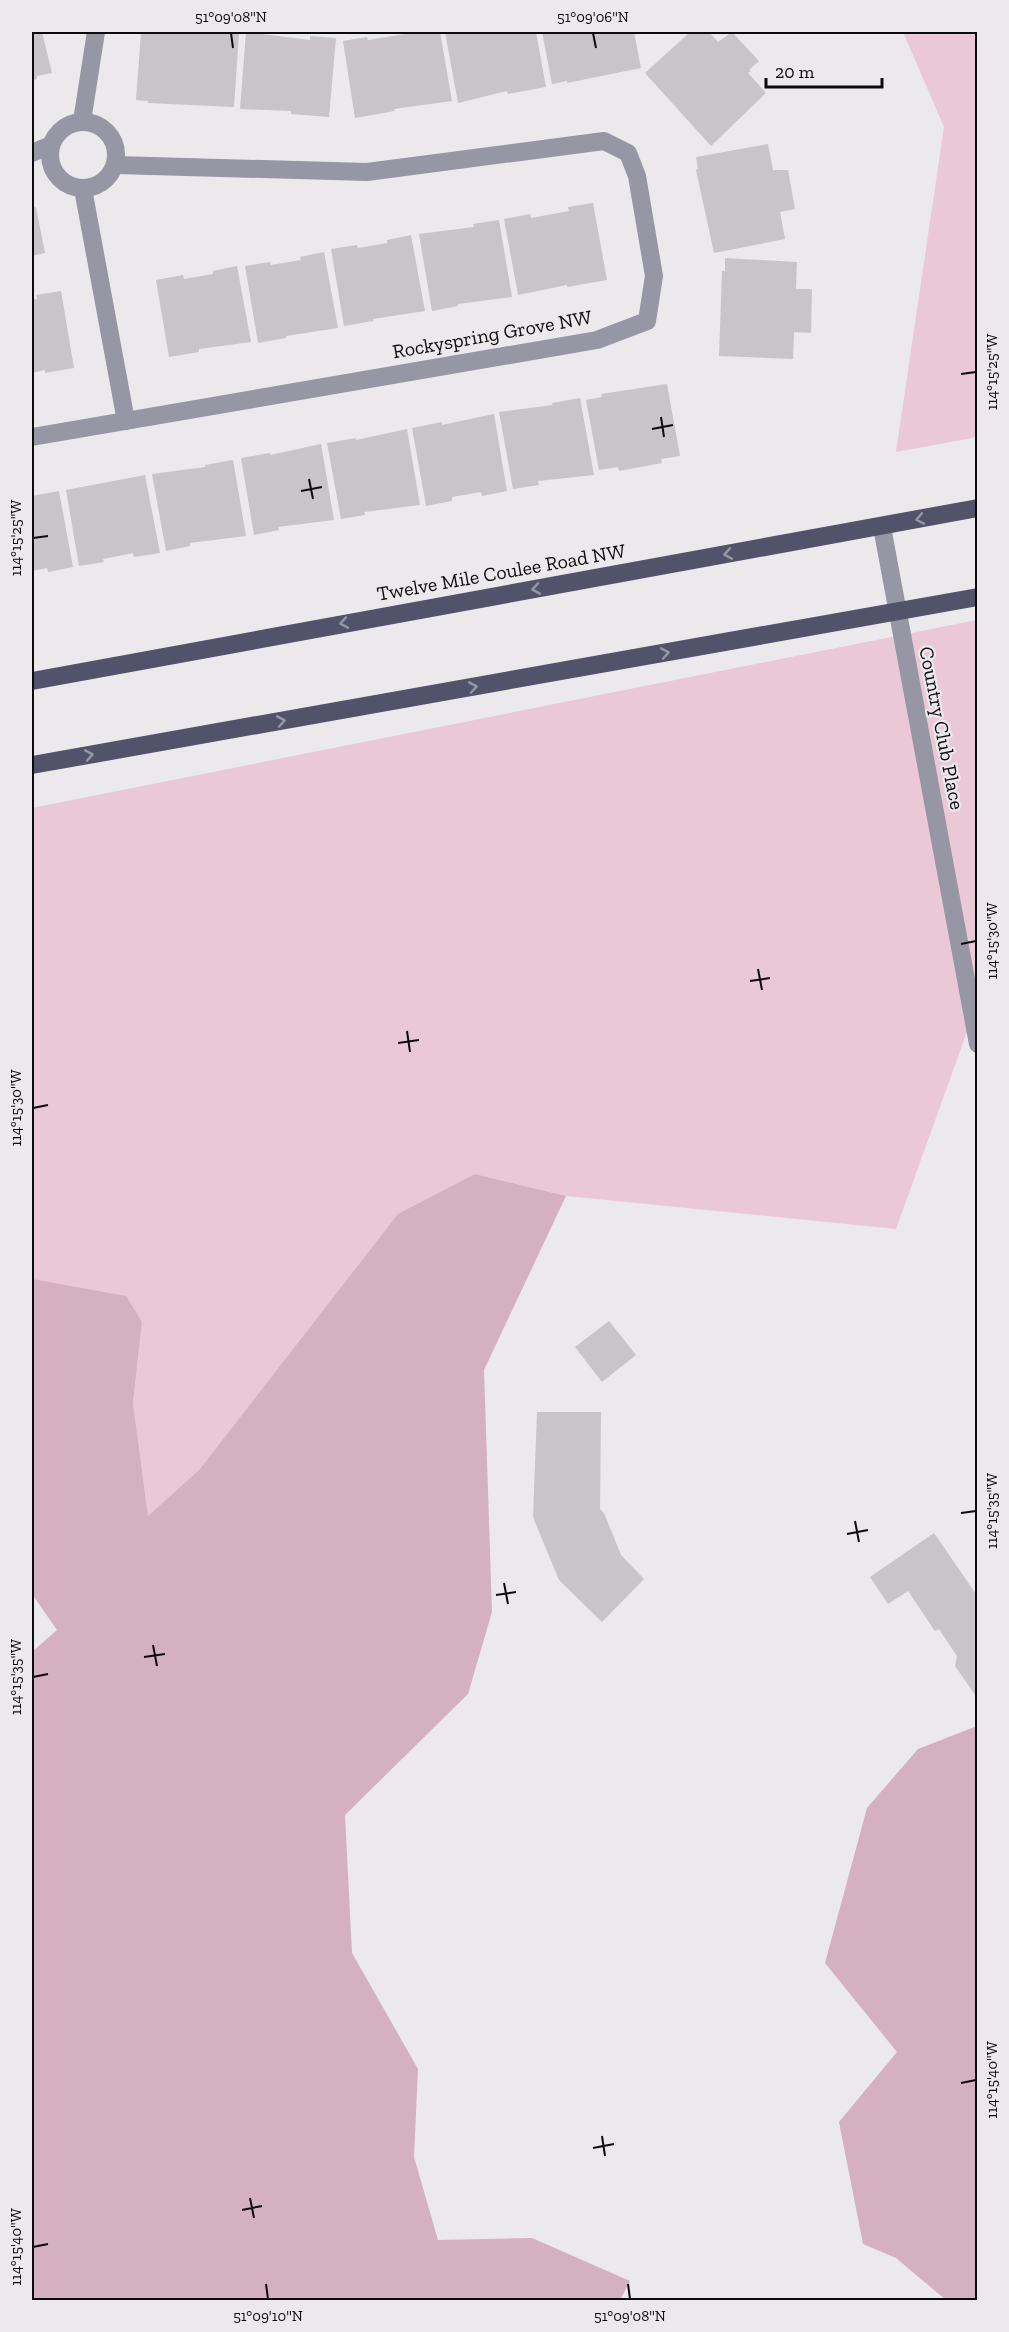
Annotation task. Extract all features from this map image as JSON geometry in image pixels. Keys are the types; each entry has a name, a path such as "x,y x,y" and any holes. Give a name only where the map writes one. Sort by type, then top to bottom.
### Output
{"main road":[{"name":"Twelve Mile Coulee Road NW","path":"32,681 978,508"},
{"path":"32,765 978,597"}],"street":[{"path":"81,121 96,32"},
{"path":"81,121 97,124 110,134 116,148 116,165 103,182 83,189 68,185 56,175 50,161 51,145 63,128 81,121"},
{"name":"Rockyspring Grove NW","path":"32,437 597,340 647,321 654,276 637,176 628,153 604,141 367,172 116,165"},
{"path":"32,153 51,145"},
{"path":"83,189 126,421"},
{"name":"Country Club Place","path":"882,527 978,1044"}],"shaded area":[{"path":"903,32 977,32 978,437 896,452 944,127"},
{"path":"977,620 977,1004 896,1229 566,1196 475,1174 200,1469 148,1516 133,1403 142,1322 32,1279 32,808"},
{"path":"475,1174 566,1196 484,1370 492,1612 468,1694 345,1815 352,1953 418,2069 414,2157 438,2240 532,2238 630,2281 620,2300 32,2300 32,1652 57,1630 32,1594 32,1279 126,1296 142,1322 133,1403 148,1516 200,1469 398,1214"},
{"path":"977,1726 977,2300 946,2300 896,2258 863,2244 839,2122 897,2052 825,1963 867,1808 918,1749"}],"building":[{"path":"32,32 42,32 52,73 37,76 37,79 32,80"},
{"path":"141,32 239,34 234,107 148,103 148,101 136,100"},
{"path":"246,32 310,40 310,36 336,38 329,117 291,114 291,111 240,109"},
{"path":"417,32 440,32 452,101 394,109 395,111 355,118 343,41 367,37 368,40"},
{"path":"445,32 536,32 546,87 508,94 507,91 458,103"},
{"path":"542,32 634,32 641,68 552,84"},
{"path":"690,32 709,32 718,42 732,32 759,61 748,73 766,93 711,146 645,73"},
{"path":"768,144 773,170 788,170 795,209 780,212 785,239 714,253 696,170 698,169 696,157"},
{"path":"593,203 607,280 518,295 504,219 530,214 531,218 569,211 568,207"},
{"path":"36,207 45,253 32,256 32,208"},
{"path":"499,220 512,297 458,304 458,306 432,311 419,234 474,227 473,224"},
{"path":"411,235 425,311 344,326 331,249 357,245 358,248 387,243 387,240"},
{"path":"324,252 338,328 258,343 245,266 301,260 300,257"},
{"path":"725,258 797,262 796,289 812,289 811,333 794,332 793,359 719,356 722,271 725,271"},
{"path":"237,266 251,342 199,349 199,352 169,357 156,280 183,275 184,279 213,274 213,271"},
{"path":"61,291 74,368 32,373 32,300 37,299 36,295"},
{"path":"667,384 680,456 661,459 662,463 619,471 618,467 599,470 586,400 602,397 601,394"},
{"path":"580,398 594,475 538,481 539,485 513,489 499,412 553,405 552,403"},
{"path":"494,414 507,491 482,496 481,492 452,497 452,501 426,506 412,428 442,422 442,425"},
{"path":"407,429 420,505 364,512 365,515 341,519 327,443 356,438 356,440"},
{"path":"321,444 334,520 278,527 279,530 254,535 241,458 270,453 270,455"},
{"path":"233,460 246,536 190,543 190,546 166,551 152,474 205,467 205,465"},
{"path":"145,475 160,553 134,557 133,553 103,559 104,562 79,566 66,490"},
{"path":"59,491 73,567 48,572 47,568 32,571 32,496"},
{"path":"609,1321 636,1355 602,1382 575,1347"},
{"path":"537,1412 601,1412 600,1509 604,1513 621,1555 644,1579 602,1622 559,1580 533,1517"},
{"path":"934,1533 978,1597 978,1699 955,1666 957,1656 939,1629 935,1631 908,1591 888,1604 870,1577"}]}
